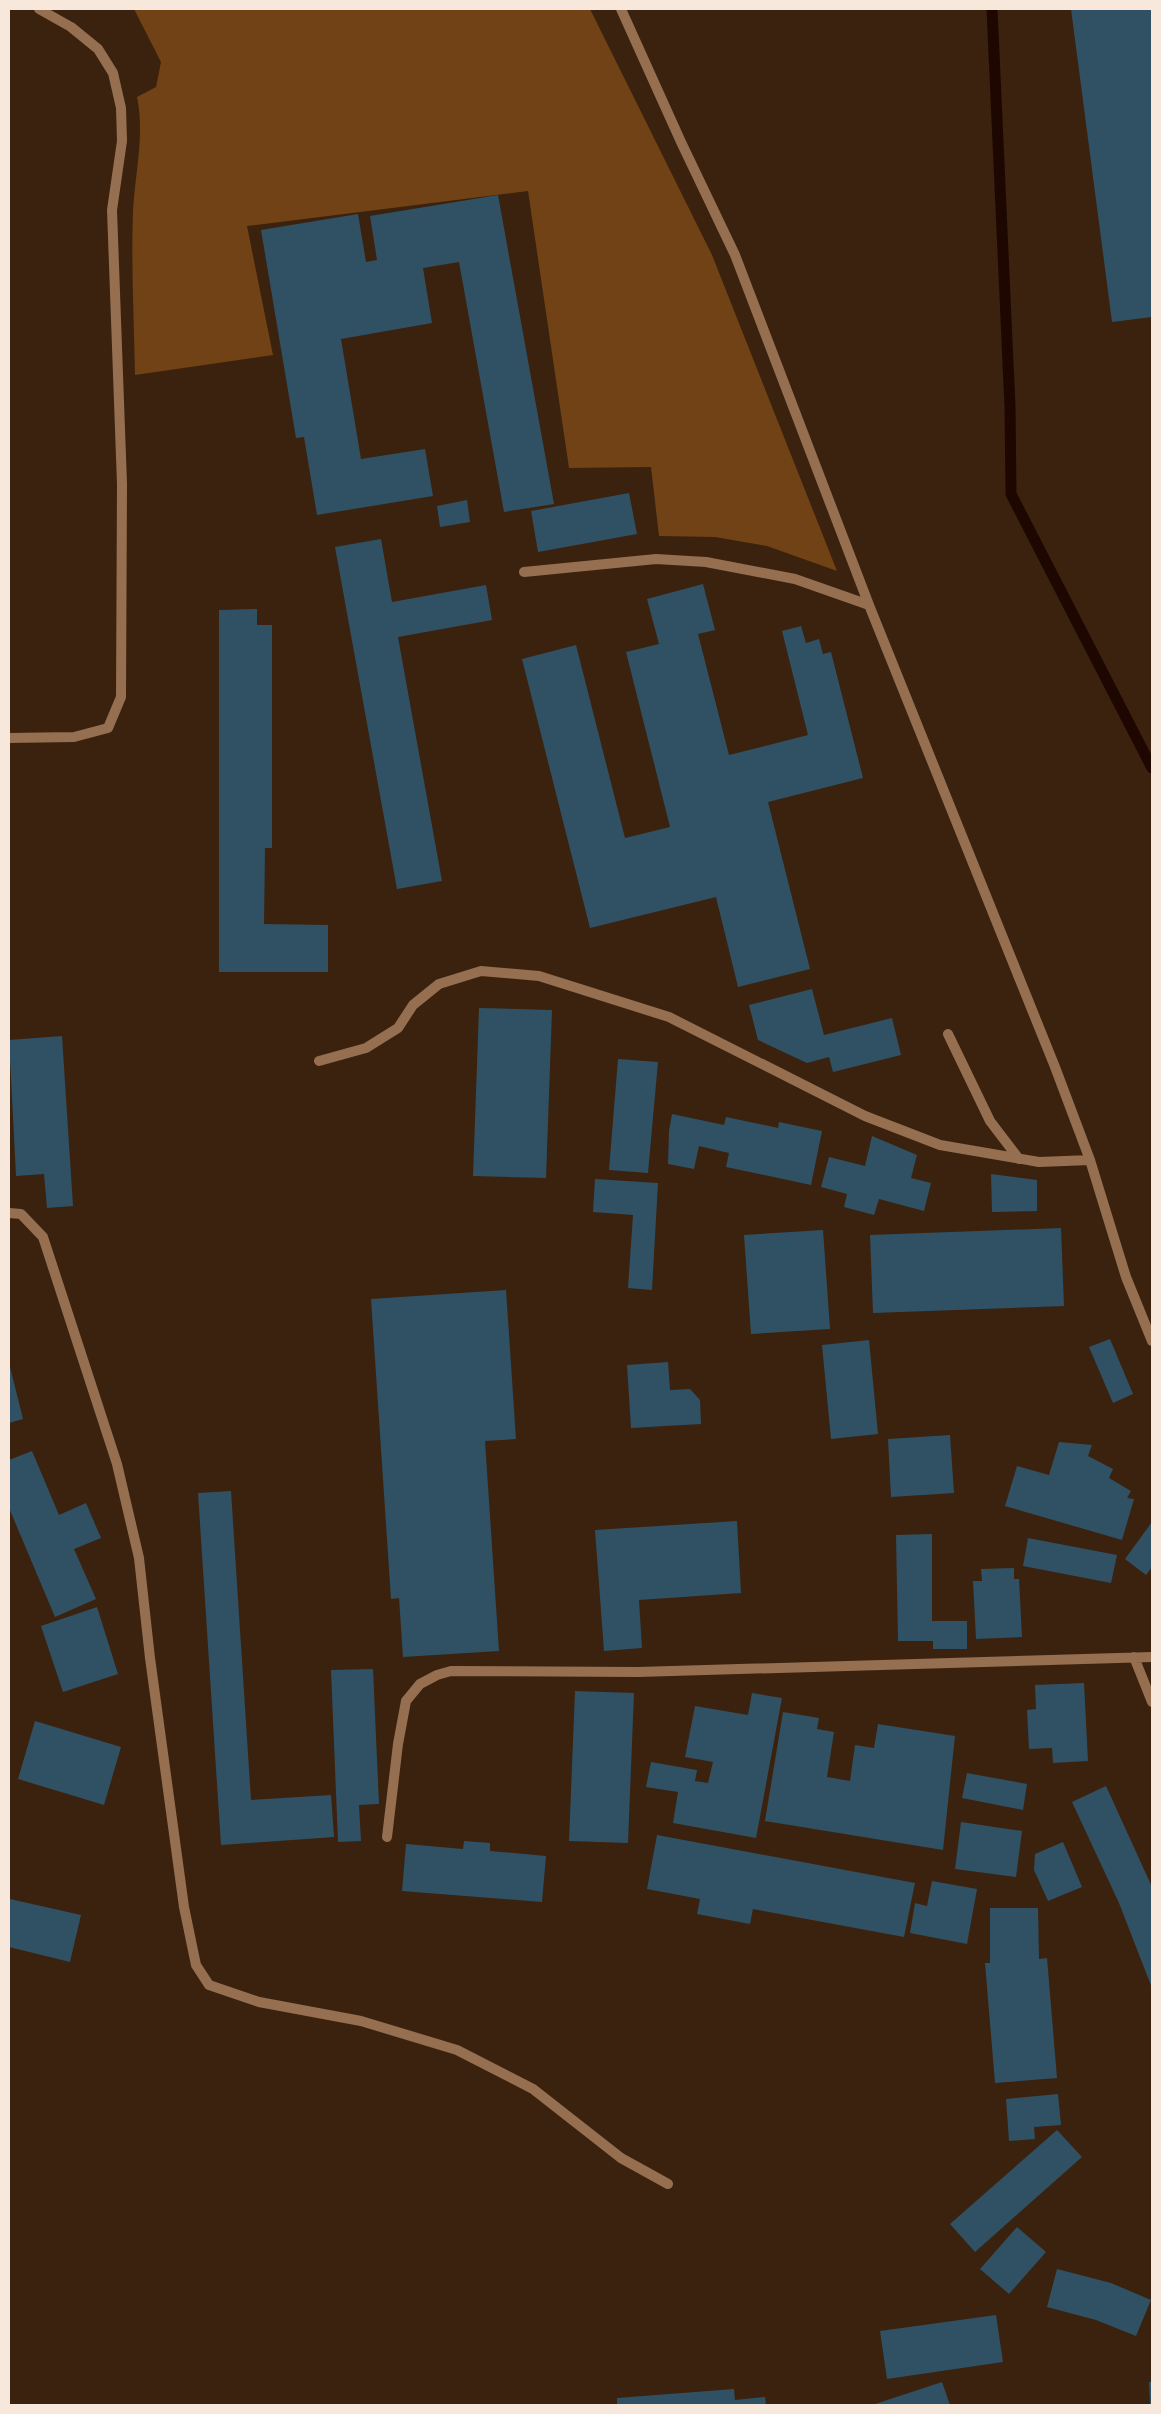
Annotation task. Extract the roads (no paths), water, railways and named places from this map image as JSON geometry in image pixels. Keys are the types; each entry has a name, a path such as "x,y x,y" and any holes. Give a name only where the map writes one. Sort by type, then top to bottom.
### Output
{"street":[{"path":"9,738 74,737 108,728 121,697 122,484 112,210 122,140 121,108 113,73 98,49 71,26 39,9"},
{"path":"621,9 735,255 870,605 1055,1067 1090,1160 1126,1277 1152,1342"},
{"path":"524,572 656,560 706,562 795,578 870,605"},
{"path":"319,1061 366,1048 398,1028 413,1005 440,984 481,971 539,976 669,1017 865,1116 940,1145 1039,1162 1090,1160"},
{"path":"948,1034 990,1121 1019,1159"},
{"path":"9,1213 21,1214 43,1237 117,1464 138,1558 184,1907 196,1965 209,1985 260,2002 361,2021 457,2050 533,2089 621,2158 668,2184"},
{"path":"1134,1657 1152,1702"},
{"path":"387,1837 398,1744 406,1701 420,1684 437,1675 451,1671 638,1672 1152,1657"}],"waterway":[{"path":"992,9 1010,407 1011,494 1152,768"}]}
